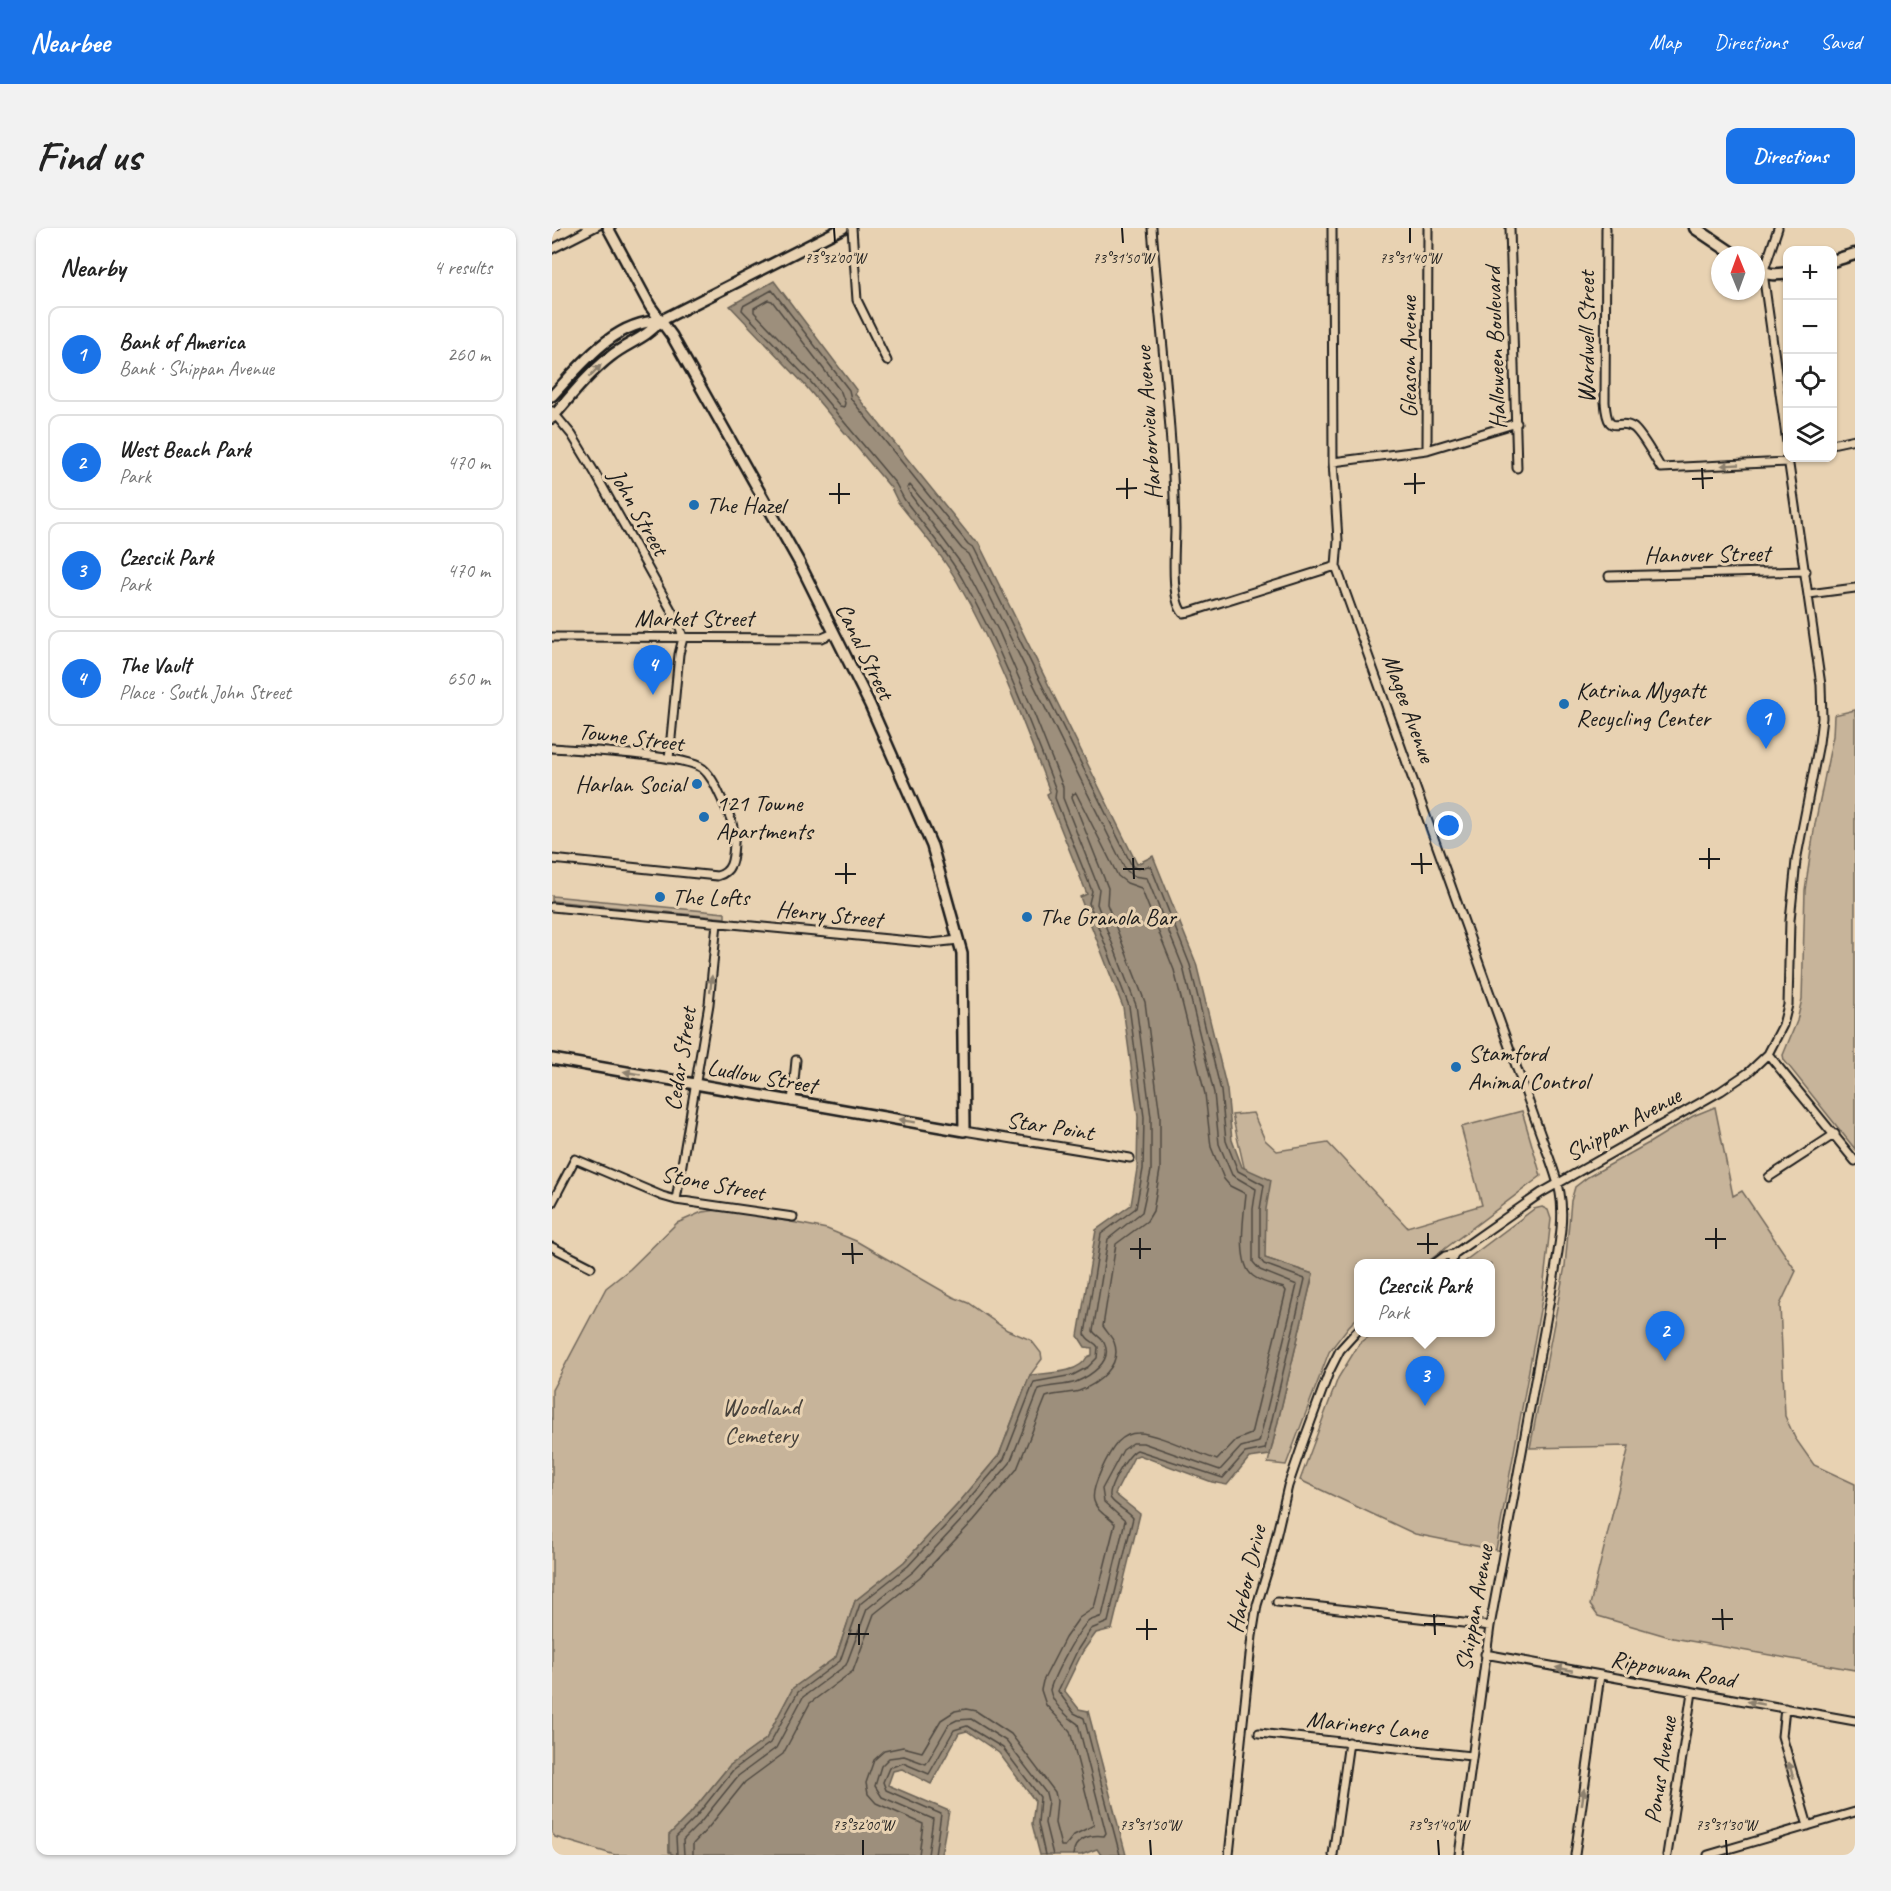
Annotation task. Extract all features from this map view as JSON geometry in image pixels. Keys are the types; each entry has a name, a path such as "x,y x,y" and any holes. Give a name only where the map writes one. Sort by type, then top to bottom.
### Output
{"main road":[{"path":"1695,228 1722,246"},
{"path":"1837,260 1855,254"},
{"path":"1765,272 1783,274"}],"street":[{"name":"Canal Street","path":"608,228 650,306 672,336 784,533 870,705 926,829 959,940 962,958 964,1131"},
{"path":"553,414 603,363 650,332 660,321 843,228"},
{"path":"852,228 856,300 887,361"},
{"name":"Harborview Avenue","path":"1152,228 1174,476 1176,591 1179,610 1183,613 1336,566"},
{"name":"Magee Avenue","path":"1332,228 1333,462 1338,540 1336,566 1557,1182"},
{"name":"Gleason Avenue","path":"1427,450 1428,228"},
{"name":"Halloween Boulevard","path":"1510,228 1517,468"},
{"name":"Wardwell Street","path":"1606,228 1605,402 1606,417 1609,423 1616,426 1627,425 1635,429 1661,468 1783,460"},
{"path":"1765,257 1778,228"},
{"path":"1764,300 1783,419"},
{"path":"552,396 602,344 640,323 660,321"},
{"name":"John Street","path":"553,414 572,435 640,553 677,619 682,638"},
{"path":"1333,462 1427,450 1517,423"},
{"path":"1837,443 1855,439"},
{"name":"Shippan Avenue","path":"1459,1855 1485,1654 1558,1255 1561,1202 1557,1182 1721,1092 1749,1072 1768,1054 1782,1025 1788,1005 1790,920 1796,861 1803,817 1814,774 1822,718 1821,685 1788,462"},
{"name":"Hanover Street","path":"1609,576 1806,571"},
{"path":"1809,594 1855,588"},
{"name":"Market Street","path":"552,637 822,638 834,633"},
{"path":"669,759 682,638"},
{"name":"Towne Street","path":"552,748 669,759 702,768 714,783 731,819 735,836 730,869 724,875 717,876 552,860"},
{"name":"Henry Street","path":"552,907 931,944 959,940"},
{"name":"Cedar Street","path":"676,1200 709,1004 717,922"},
{"path":"1768,1054 1855,1161"},
{"name":"Ludlow Street","path":"552,1059 964,1131"},
{"path":"792,1102 796,1060"},
{"name":"Star Point","path":"964,1131 1130,1158"},
{"path":"1769,1178 1835,1134"},
{"name":"Stone Street","path":"552,1203 575,1159 676,1200 793,1217"},
{"path":"1440,1259 1454,1254 1557,1182"},
{"path":"553,1250 591,1267"},
{"path":"1452,1259 1454,1254"},
{"name":"Harbor Drive","path":"1229,1855 1257,1605 1270,1563 1288,1486 1304,1440 1329,1372 1340,1350 1354,1335"},
{"path":"1276,1602 1490,1626"},
{"name":"Rippowam Road","path":"1485,1654 1855,1721"},
{"path":"1575,1855 1600,1675"},
{"name":"Ponus Avenue","path":"1667,1855 1692,1692"},
{"path":"1785,1708 1782,1736 1808,1826"},
{"name":"Mariners Lane","path":"1258,1733 1471,1756"},
{"path":"1333,1855 1349,1742"},
{"path":"1708,1855 1855,1812"}],"green space":[{"path":"1855,710 1855,1149 1784,1060 1783,1055 1797,1021 1802,999 1805,890 1815,824 1833,736 1834,715"},
{"path":"552,896 725,913 725,918 552,901"},
{"path":"1715,1107 1733,1196 1742,1191 1796,1271 1780,1305 1785,1416 1795,1438 1814,1465 1855,1484 1855,1670 1673,1638 1598,1616 1590,1605 1629,1446 1530,1448 1565,1266 1571,1201 1575,1187 1588,1177 1693,1116"},
{"path":"1522,1111 1541,1176 1431,1259 1354,1259 1354,1321 1329,1352 1286,1465 1268,1463 1313,1274 1265,1258 1232,1115 1253,1113 1265,1140 1277,1151 1328,1143 1407,1227 1482,1205 1461,1127"},
{"path":"1542,1207 1548,1210 1551,1219 1542,1299 1496,1550 1415,1534 1300,1480 1338,1378 1359,1344 1369,1337 1495,1337 1495,1259 1467,1259 1534,1209"},
{"name":"Woodland Cemetery","path":"725,1209 827,1229 856,1241 953,1297 968,1303 1007,1330 1031,1340 1041,1353 1042,1359 1030,1375 999,1455 904,1562 855,1601 836,1657 793,1688 766,1739 729,1766 690,1814 669,1835 669,1851 674,1855 615,1855 555,1837 552,1833 552,1390 606,1288 630,1269 677,1223 702,1212"}],"water":[{"path":"774,281 857,391 855,394 973,540 978,542 1137,864 1153,856 1196,963 1227,1090 1232,1140 1242,1167 1271,1180 1266,1209 1265,1258 1313,1274 1270,1455 1249,1458 1227,1485 1212,1482 1139,1455 1134,1457 1115,1494 1140,1514 1112,1629 1096,1633 1083,1651 1064,1690 1079,1709 1088,1711 1126,1855 1101,1855 1097,1849 1081,1855 1040,1855 1032,1824 1035,1801 999,1753 967,1731 959,1733 931,1784 902,1769 893,1771 888,1785 949,1811 941,1855 674,1855 669,1852 669,1835 690,1814 729,1766 766,1739 793,1688 836,1657 855,1601 904,1562 999,1455 1030,1375 1070,1370 1092,1355 1092,1348 1085,1347 1078,1336 1096,1230 1131,1205 1137,1169 1138,1117 1123,1007 1080,897 1087,894 1047,794 1050,792 1019,712 985,634 945,562 898,502 891,488 804,384 730,306"}],"railway":[{"path":"552,232 560,228"},
{"path":"552,244 582,228"},
{"path":"552,254 603,228"}],"place":[{"name":"The Hazel","path":"694,505"},
{"name":"The Vault","path":"653,695"},
{"name":"Katrina Mygatt Recycling Center","path":"1564,704"},
{"name":"Bank of America","path":"1766,749"},
{"name":"Harlan Social","path":"697,784"},
{"name":"121 Towne Apartments","path":"704,817"},
{"name":"The Lofts","path":"660,897"},
{"name":"The Granola Bar","path":"1027,917"},
{"name":"Stamford Animal Control","path":"1456,1067"},
{"name":"West Beach Park","path":"1665,1361"},
{"name":"Czescik Park","path":"1425,1406"}]}
